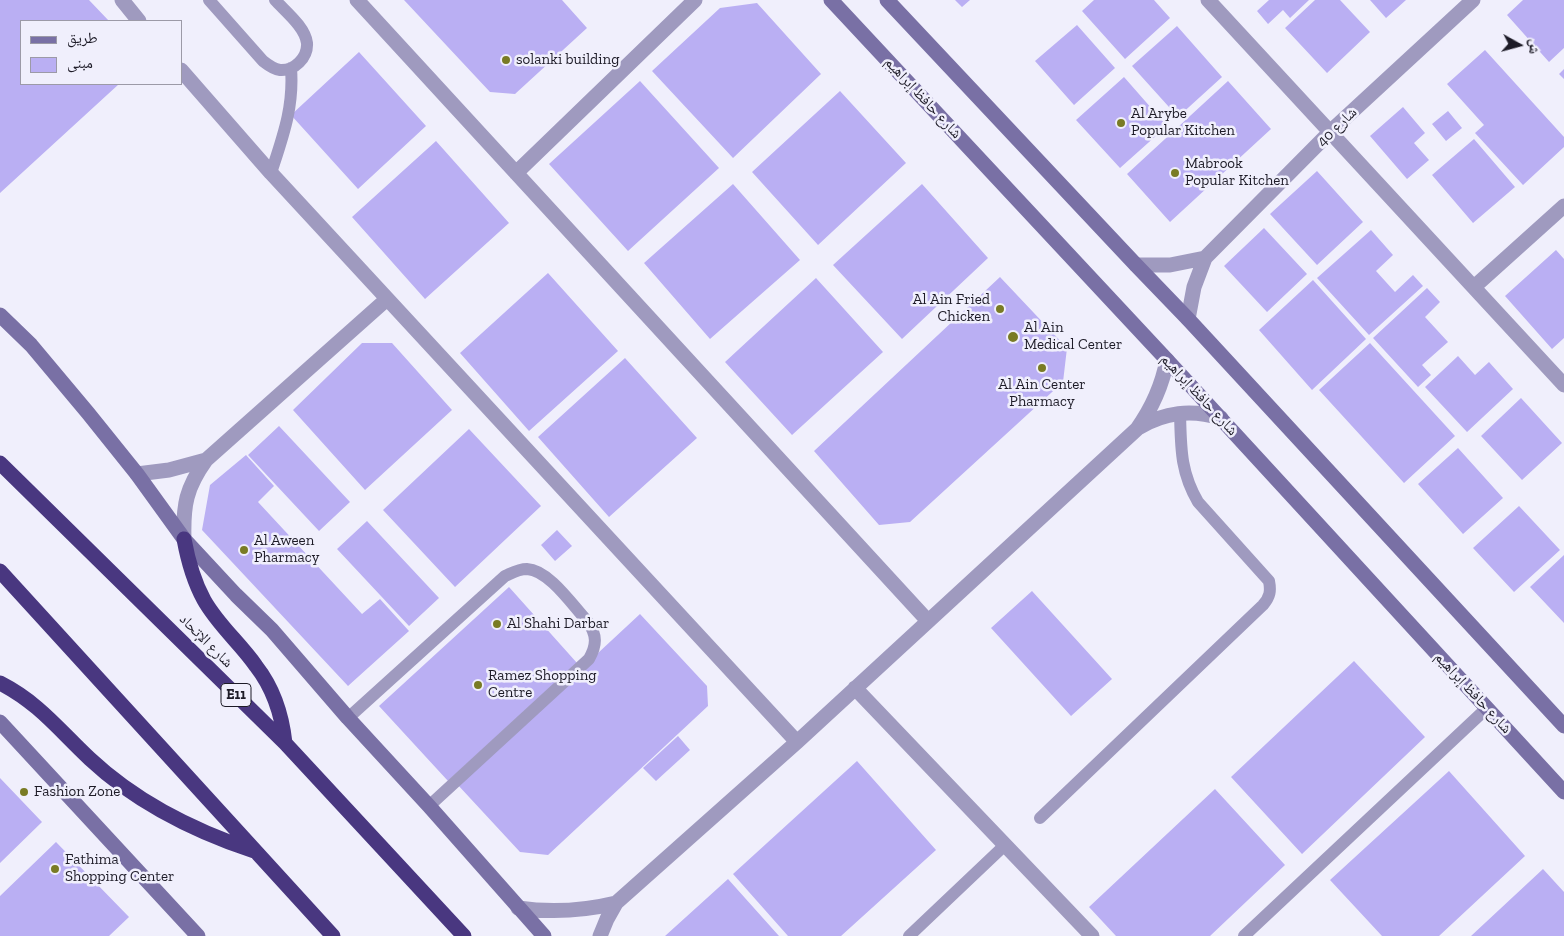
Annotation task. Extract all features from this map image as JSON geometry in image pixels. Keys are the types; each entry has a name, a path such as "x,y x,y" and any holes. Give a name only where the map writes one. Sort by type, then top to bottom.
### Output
{"highway":[{"name":"شارع الإتحاد","path":"0,463 285,743 464,936"},
{"path":"184,539 188,564 204,601 216,618 256,664 273,693 283,726 285,743"},
{"path":"0,571 333,936"},
{"path":"0,683 36,706 90,759 119,784 151,806 219,840 255,852"}],"street":[{"path":"122,0 138,20"},
{"path":"357,0 928,621"},
{"path":"516,173 694,0"},
{"name":"شارع حافظ إبراهيم","path":"831,0 1221,418 1564,792"},
{"path":"887,0 1188,319 1564,726"},
{"path":"1208,0 1564,385"},
{"name":"شارع 40","path":"1188,319 1194,287 1205,258 1331,131 1472,0"},
{"path":"182,71 271,173 796,742"},
{"path":"1474,288 1564,206"},
{"path":"1136,265 1170,265 1205,258"},
{"path":"184,539 183,518 186,497 194,478 206,460 388,299"},
{"path":"0,315 57,375 137,474 184,539 236,595 272,630 348,718 544,936"},
{"path":"600,936 616,903 796,742 1136,429 1153,403 1164,375 1167,360"},
{"path":"1136,429 1157,418 1180,412 1207,414 1221,418"},
{"path":"137,474 169,470 206,460"},
{"path":"855,688 1092,936"},
{"path":"0,722 198,936"},
{"path":"518,908 543,912 567,912 592,909 616,903"}],"lane":[{"path":"210,0 263,61 271,68 281,70 291,68 300,63 305,54 307,44 304,34 275,0"},
{"path":"271,173 289,116 292,90 291,68"},
{"path":"1040,818 1269,598 1271,590 1269,581 1198,502 1192,491 1183,468 1181,455 1180,412"},
{"path":"348,718 498,583 514,571 526,569 537,571 546,577 588,622 596,639 592,655 429,806"},
{"path":"1244,936 1487,708"},
{"path":"909,936 1005,846"}],"building":[{"path":"0,0 89,0 108,20 20,20 20,85 118,85 0,193"},
{"name":"solanki building","path":"404,0 562,0 587,28 515,94 490,92"},
{"path":"955,0 970,0 962,7"},
{"path":"1094,0 1154,0 1170,18 1125,59 1082,11"},
{"path":"1269,0 1309,0 1290,18 1283,10 1268,24 1257,11"},
{"path":"1315,0 1340,0 1370,32 1327,73 1285,28"},
{"path":"1370,0 1406,0 1386,18"},
{"path":"1523,0 1564,0 1564,48 1549,62 1507,15"},
{"path":"757,3 821,74 733,158 652,71 720,8"},
{"path":"1077,25 1115,68 1074,105 1035,61"},
{"path":"1177,26 1222,77 1178,117 1132,66"},
{"path":"1485,50 1564,137 1564,147 1523,185 1475,133 1484,125 1447,84"},
{"path":"359,52 426,126 358,189 291,115"},
{"path":"1564,69 1564,79 1559,74"},
{"name":"Al Arybe Popular Kitchen","path":"1124,77 1167,126 1120,168 1076,120"},
{"path":"640,81 719,168 628,251 549,164"},
{"path":"1228,81 1271,129 1170,222 1127,174"},
{"path":"840,91 906,163 818,245 752,172"},
{"path":"1403,107 1425,133 1414,143 1429,160 1407,179 1370,136"},
{"path":"1448,111 1462,128 1446,141 1432,124"},
{"path":"1474,139 1515,187 1473,223 1432,175"},
{"path":"436,141 509,223 425,299 352,217"},
{"path":"1317,171 1363,222 1317,265 1270,214"},
{"path":"733,184 800,260 710,339 644,263"},
{"path":"922,184 988,258 902,339 833,265"},
{"path":"1264,228 1307,274 1267,312 1224,266"},
{"path":"1371,230 1393,255 1376,271 1395,292 1413,275 1423,286 1369,335 1317,278"},
{"path":"1556,250 1564,259 1564,338 1552,349 1505,296"},
{"path":"548,273 618,351 529,431 460,353"},
{"path":"1000,277 1067,348 1063,382 910,522 879,525 814,451"},
{"path":"816,278 883,352 792,435 725,362"},
{"path":"1313,280 1366,339 1312,390 1259,330"},
{"path":"1427,288 1440,302 1425,317 1448,342 1422,365 1431,375 1418,387 1373,338"},
{"path":"362,343 392,343 452,410 365,490 293,410"},
{"path":"1370,343 1455,436 1404,483 1319,390"},
{"path":"1458,356 1475,375 1489,362 1513,389 1467,432 1425,387"},
{"path":"625,358 697,438 609,517 538,437"},
{"path":"1521,398 1562,443 1522,480 1481,436"},
{"path":"279,426 350,502 319,531 248,455"},
{"path":"469,429 541,506 455,587 383,510"},
{"path":"1458,448 1503,498 1463,534 1418,484"},
{"path":"246,455 274,486 258,502 362,614 380,599 409,631 348,686 202,530 210,485"},
{"path":"1519,506 1560,550 1514,592 1473,548"},
{"path":"367,521 439,598 409,626 337,549"},
{"path":"557,530 572,546 555,561 541,545"},
{"path":"1564,555 1564,623 1530,587"},
{"name":"Ramez Shopping Centre","path":"509,587 577,663 448,781 379,706"},
{"path":"1032,591 1112,679 1071,716 991,628"},
{"path":"640,614 707,686 708,706 548,855 520,852 457,784"},
{"path":"1354,661 1425,737 1302,854 1231,777"},
{"path":"678,736 690,750 656,781 643,768"},
{"path":"857,761 936,850 841,936 788,936 733,874"},
{"path":"1449,771 1525,856 1439,936 1382,936 1330,880"},
{"path":"0,778 42,822 0,863"},
{"path":"1215,789 1285,865 1210,936 1116,936 1089,907"},
{"name":"Fathima Shopping Center","path":"56,842 129,917 109,936 0,936 0,896"},
{"path":"1543,869 1564,892 1564,936 1471,936"},
{"path":"728,879 779,936 665,936"}],"place":[{"name":"solanki building","path":"506,60"},
{"name":"Al Arybe Popular Kitchen","path":"1121,123"},
{"name":"Mabrook Popular Kitchen","path":"1175,173"},
{"name":"Al Ain Fried Chicken","path":"1000,309"},
{"name":"Al Ain Medical Center","path":"1013,337"},
{"name":"Al Ain Center Pharmacy","path":"1042,368"},
{"name":"Al Aween Pharmacy","path":"244,550"},
{"name":"Al Shahi Darbar","path":"497,624"},
{"name":"Ramez Shopping Centre","path":"478,685"},
{"name":"Fashion Zone","path":"24,792"},
{"name":"Fathima Shopping Center","path":"55,869"}]}
